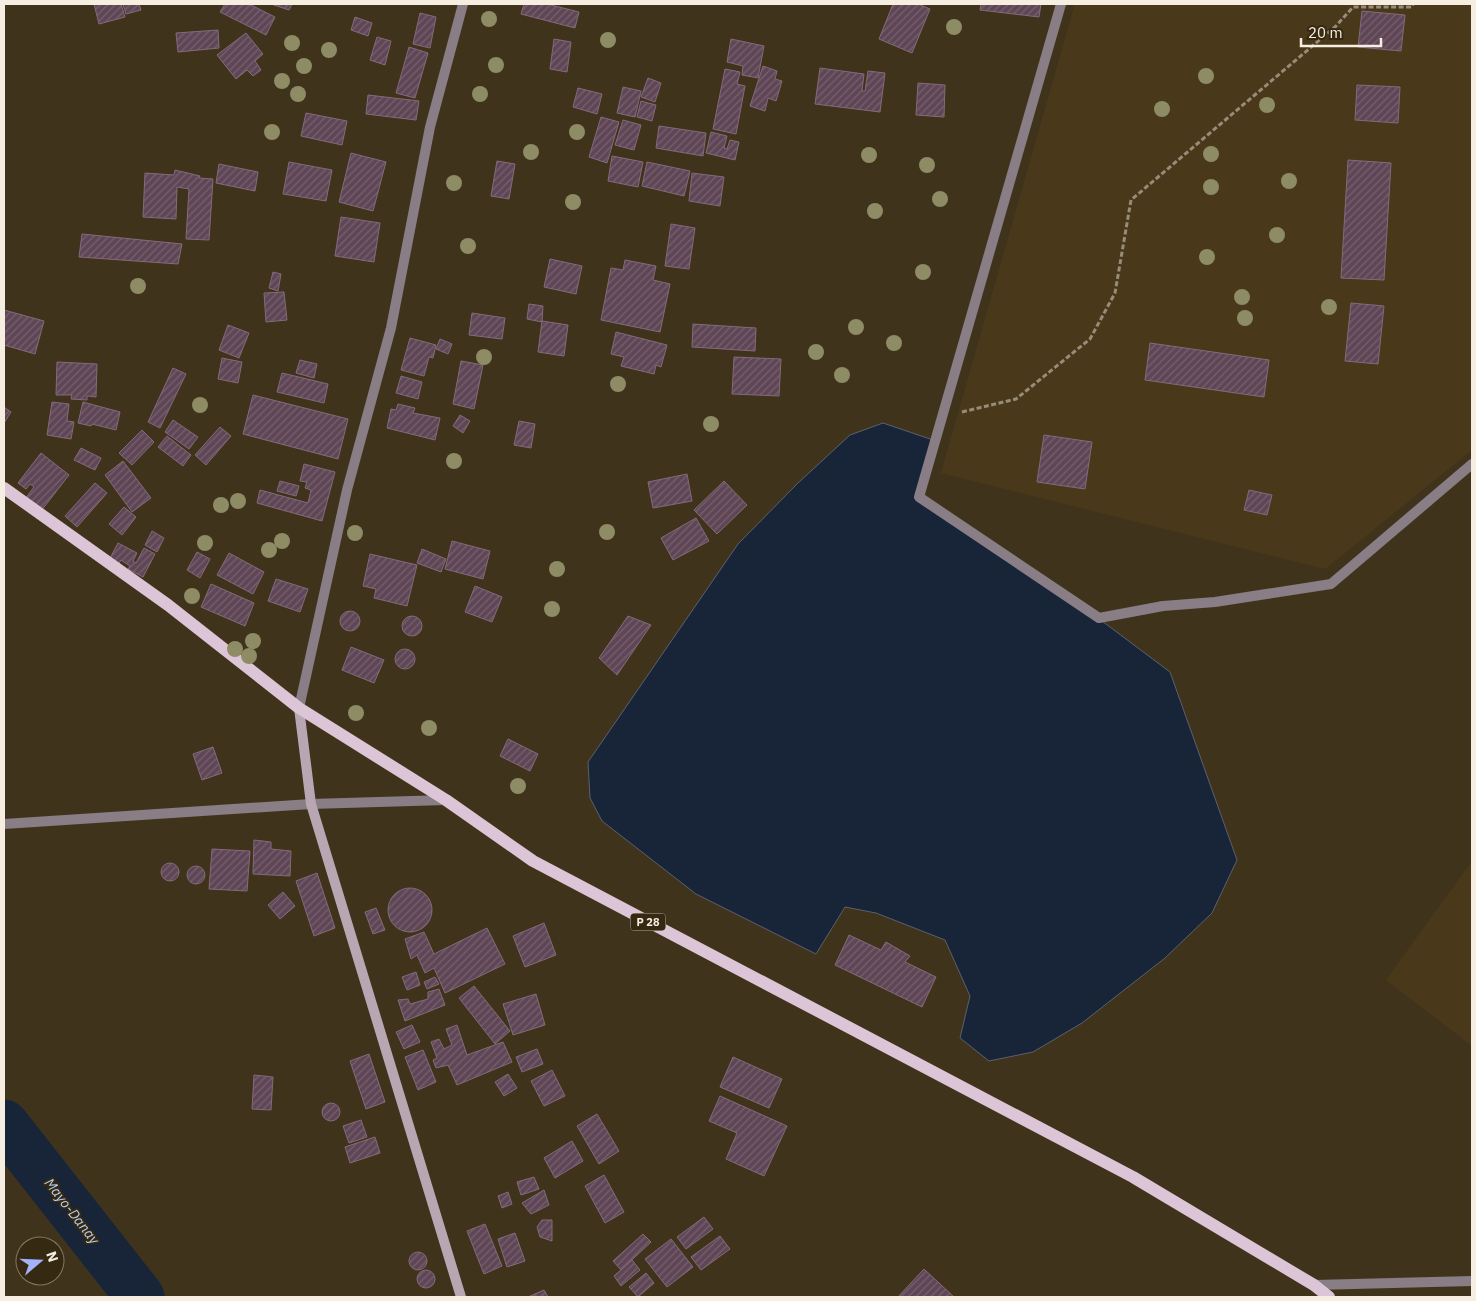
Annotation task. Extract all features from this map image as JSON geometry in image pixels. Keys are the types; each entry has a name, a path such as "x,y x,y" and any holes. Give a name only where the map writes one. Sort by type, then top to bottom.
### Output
{"main road":[{"name":"P 28","path":"4,488 168,605 299,708 446,800 533,861 1133,1177 1314,1285 1329,1297"},
{"path":"299,708 312,804 461,1297"}],"street":[{"path":"299,708 347,490 391,328 430,126 463,4"},
{"path":"1061,4 919,497 1099,618 1163,606 1215,602 1331,584 1472,464"},
{"path":"4,824 312,804 446,800"},
{"path":"1314,1285 1472,1282"}],"path":[{"path":"944,414 958,414 1016,399 1090,339 1115,293 1131,200 1336,26 1353,7 1412,7 1413,4"}],"shaded area":[{"path":"1075,4 1472,4 1472,450 1325,569 941,473"},
{"path":"1472,861 1472,1046 1386,980"}],"water":[{"path":"883,423 933,440 916,498 1098,618 1170,672 1237,860 1212,913 1165,958 1082,1023 1033,1052 989,1061 960,1038 970,996 945,940 876,913 845,907 816,954 696,894 602,821 590,798 588,762 738,544 798,483 850,435"}],"building":[{"path":"94,4 121,4 125,17 99,24"},
{"path":"123,4 139,4 141,10 126,14"},
{"path":"225,4 249,4 275,17 266,35 220,12"},
{"path":"271,4 292,4 289,10"},
{"path":"524,4 547,4 579,12 575,28 521,14"},
{"path":"893,4 918,4 930,9 912,53 879,39"},
{"path":"981,4 1041,4 1039,17 980,10"},
{"path":"1362,11 1405,15 1401,51 1358,47"},
{"path":"420,13 436,17 430,48 413,44"},
{"path":"355,17 372,23 368,36 351,30"},
{"path":"218,30 219,48 178,52 176,33"},
{"path":"246,33 263,54 255,61 261,70 253,76 247,70 236,79 217,55"},
{"path":"377,37 391,41 385,65 370,60"},
{"path":"554,39 571,42 567,72 550,69"},
{"path":"731,39 764,46 758,78 742,75 743,66 727,62"},
{"path":"409,47 428,53 415,98 396,93"},
{"path":"763,66 777,71 775,79 782,81 776,101 768,98 765,111 750,106"},
{"path":"820,68 864,74 862,91 865,91 868,71 885,73 880,112 815,104"},
{"path":"725,69 740,72 737,84 745,86 736,134 713,129"},
{"path":"648,78 661,83 655,102 641,97"},
{"path":"918,83 945,85 944,117 916,115"},
{"path":"1357,85 1400,87 1398,123 1355,120"},
{"path":"623,87 641,91 635,117 617,113"},
{"path":"578,88 602,94 597,114 573,107"},
{"path":"368,95 419,101 416,120 366,114"},
{"path":"641,101 656,105 652,121 637,117"},
{"path":"306,113 347,121 342,145 301,136"},
{"path":"601,117 619,122 607,163 589,157"},
{"path":"623,120 641,125 634,150 615,145"},
{"path":"659,126 706,133 703,156 656,148"},
{"path":"711,132 727,136 724,148 727,149 730,140 739,142 735,160 706,153"},
{"path":"351,153 386,162 373,211 339,202"},
{"path":"612,156 643,162 638,187 608,181"},
{"path":"1348,160 1391,163 1384,280 1341,278"},
{"path":"497,161 515,164 509,199 491,196"},
{"path":"289,162 332,170 326,201 283,194"},
{"path":"647,162 690,171 684,196 642,186"},
{"path":"219,164 258,172 255,191 216,183"},
{"path":"175,170 200,176 199,178 213,179 209,240 186,239 189,189 177,187 176,219 143,217 145,173 174,175"},
{"path":"692,173 724,177 720,206 689,201"},
{"path":"341,217 380,223 374,262 335,256"},
{"path":"671,224 695,228 689,269 665,266"},
{"path":"82,234 182,244 178,264 79,257"},
{"path":"550,259 582,266 576,294 544,287"},
{"path":"625,260 656,266 653,280 670,284 660,332 601,320 611,268 623,270"},
{"path":"273,272 281,274 278,291 269,288"},
{"path":"284,292 287,320 266,322 264,293"},
{"path":"1351,303 1384,306 1378,364 1345,361"},
{"path":"529,304 543,306 542,322 527,319"},
{"path":"4,310 44,321 35,354 4,345"},
{"path":"472,313 505,318 502,339 469,335"},
{"path":"542,321 568,325 564,356 538,352"},
{"path":"693,324 756,328 755,351 692,347"},
{"path":"228,325 249,333 239,358 219,350"},
{"path":"616,332 667,345 661,367 656,365 654,374 621,366 624,357 611,354"},
{"path":"410,338 436,345 433,358 429,357 424,376 401,370"},
{"path":"440,339 452,344 448,354 436,349"},
{"path":"1150,343 1269,360 1264,397 1145,380"},
{"path":"734,357 781,359 779,396 732,394"},
{"path":"222,358 242,362 238,383 218,379"},
{"path":"300,360 317,364 314,378 296,373"},
{"path":"461,361 483,365 474,409 453,404"},
{"path":"57,362 97,364 96,397 87,396 87,400 71,399 72,395 56,395"},
{"path":"173,368 186,374 160,428 148,422"},
{"path":"282,373 328,384 324,403 277,392"},
{"path":"401,376 422,382 418,399 396,393"},
{"path":"253,395 348,419 338,459 243,434"},
{"path":"52,402 69,404 67,421 74,422 71,439 47,435"},
{"path":"83,402 120,412 116,430 92,424 91,426 78,423"},
{"path":"398,404 415,408 413,413 440,418 435,440 387,428 391,409 396,410"},
{"path":"4,407 11,412 4,423"},
{"path":"460,415 470,421 463,433 453,426"},
{"path":"173,420 198,437 189,449 165,432"},
{"path":"519,421 535,424 531,448 514,445"},
{"path":"220,427 231,436 206,465 195,455"},
{"path":"142,430 154,442 132,465 119,453"},
{"path":"1044,435 1092,442 1085,489 1037,482"},
{"path":"167,436 191,455 183,466 158,447"},
{"path":"81,448 101,458 95,470 74,460"},
{"path":"41,453 69,475 41,511 25,499 34,487 30,484 26,489 18,483"},
{"path":"123,461 151,498 132,512 105,475"},
{"path":"304,464 335,472 322,521 257,503 260,490 308,503 311,490 305,488 307,482 300,481"},
{"path":"687,474 692,501 653,508 648,482"},
{"path":"280,481 299,486 296,496 277,491"},
{"path":"724,481 747,505 717,534 694,510"},
{"path":"95,483 107,493 77,527 65,516"},
{"path":"1249,490 1272,495 1267,515 1244,510"},
{"path":"124,507 136,517 122,535 109,524"},
{"path":"696,518 709,541 673,560 661,538"},
{"path":"152,531 164,538 157,552 145,545"},
{"path":"452,541 490,551 483,579 445,569"},
{"path":"118,543 137,553 133,561 136,563 144,548 155,554 143,577 128,569 130,566 121,560 118,565 109,560"},
{"path":"422,549 446,559 441,572 417,563"},
{"path":"197,552 210,559 200,578 187,570"},
{"path":"229,553 264,572 253,594 217,575"},
{"path":"370,554 417,565 407,606 374,598 376,589 363,586"},
{"path":"276,579 308,589 300,612 268,601"},
{"path":"211,584 254,603 245,626 201,607"},
{"path":"475,586 502,597 492,622 465,612"},
{"path":"346,611 354,611 360,617 360,625 354,631 346,631 340,625 340,617"},
{"path":"408,616 416,616 422,622 422,630 416,636 408,636 402,630 402,622"},
{"path":"628,616 651,625 617,675 599,658"},
{"path":"351,647 384,660 374,683 342,670"},
{"path":"401,649 409,649 415,655 415,663 409,669 401,669 395,663 395,655"},
{"path":"508,739 538,754 530,771 500,756"},
{"path":"213,747 222,773 202,780 193,754"},
{"path":"254,840 271,842 271,849 291,851 290,876 253,874"},
{"path":"212,849 250,851 247,891 209,889"},
{"path":"170,863 176,866 179,872 176,878 170,881 164,878 161,872 164,866"},
{"path":"196,866 202,869 205,875 202,881 196,884 190,881 187,875 190,869"},
{"path":"317,873 335,928 314,936 296,881"},
{"path":"406,888 414,888 426,894 432,910 426,926 414,932 406,932 394,926 388,914 388,906 394,894"},
{"path":"283,892 295,906 280,919 268,905"},
{"path":"376,908 385,930 373,934 365,912"},
{"path":"544,923 556,955 525,967 513,936"},
{"path":"487,928 505,964 445,993 434,968 425,973 417,955 411,959 405,939 424,932 434,954"},
{"path":"849,935 881,950 886,942 910,956 905,962 936,977 922,1007 835,965"},
{"path":"416,972 420,985 407,990 402,977"},
{"path":"435,977 439,984 427,989 424,982"},
{"path":"474,986 510,1031 495,1044 459,998"},
{"path":"439,989 445,1005 405,1021 398,1000 408,999 410,1004 428,999 428,992"},
{"path":"536,994 545,1025 513,1035 503,1004"},
{"path":"412,1025 420,1042 404,1049 396,1032"},
{"path":"457,1025 467,1055 503,1042 512,1062 457,1085 448,1065 436,1068 433,1060 437,1058 431,1042 439,1039 444,1049 452,1045 446,1029"},
{"path":"537,1049 543,1064 522,1072 516,1057"},
{"path":"423,1050 436,1082 418,1090 405,1057"},
{"path":"369,1054 385,1102 366,1109 350,1061"},
{"path":"733,1057 782,1079 769,1108 720,1087"},
{"path":"552,1070 565,1096 544,1106 531,1081"},
{"path":"508,1074 517,1088 504,1096 495,1082"},
{"path":"254,1075 273,1077 271,1110 252,1109"},
{"path":"720,1096 787,1126 764,1176 726,1159 737,1133 709,1121"},
{"path":"331,1103 337,1106 340,1112 337,1118 331,1121 325,1118 322,1112 325,1106"},
{"path":"597,1114 619,1151 599,1164 577,1126"},
{"path":"361,1120 367,1137 349,1143 343,1126"},
{"path":"375,1137 380,1153 350,1163 345,1147"},
{"path":"572,1141 583,1161 555,1178 544,1158"},
{"path":"604,1175 624,1212 605,1223 585,1186"},
{"path":"534,1177 539,1189 521,1195 517,1182"},
{"path":"544,1190 549,1205 531,1214 522,1203"},
{"path":"508,1192 512,1204 502,1208 498,1196"},
{"path":"704,1217 713,1229 686,1249 677,1237"},
{"path":"542,1220 552,1220 552,1241 540,1237 537,1227"},
{"path":"485,1224 502,1266 484,1274 467,1231"},
{"path":"515,1233 525,1261 507,1267 498,1239"},
{"path":"643,1234 651,1242 621,1270 613,1261"},
{"path":"720,1236 730,1249 701,1270 691,1257"},
{"path":"671,1239 693,1267 667,1287 645,1259"},
{"path":"418,1252 424,1255 427,1261 424,1267 418,1270 412,1267 409,1261 412,1255"},
{"path":"632,1260 640,1270 621,1286 614,1276"},
{"path":"924,1269 954,1297 898,1297"},
{"path":"426,1270 432,1273 435,1279 432,1285 426,1288 420,1285 417,1279 420,1273"},
{"path":"646,1273 654,1283 638,1297 629,1287"},
{"path":"544,1290 548,1297 528,1297"}],"waterway":[{"name":"Mayo-Danay","path":"4,1124 140,1297"}]}
